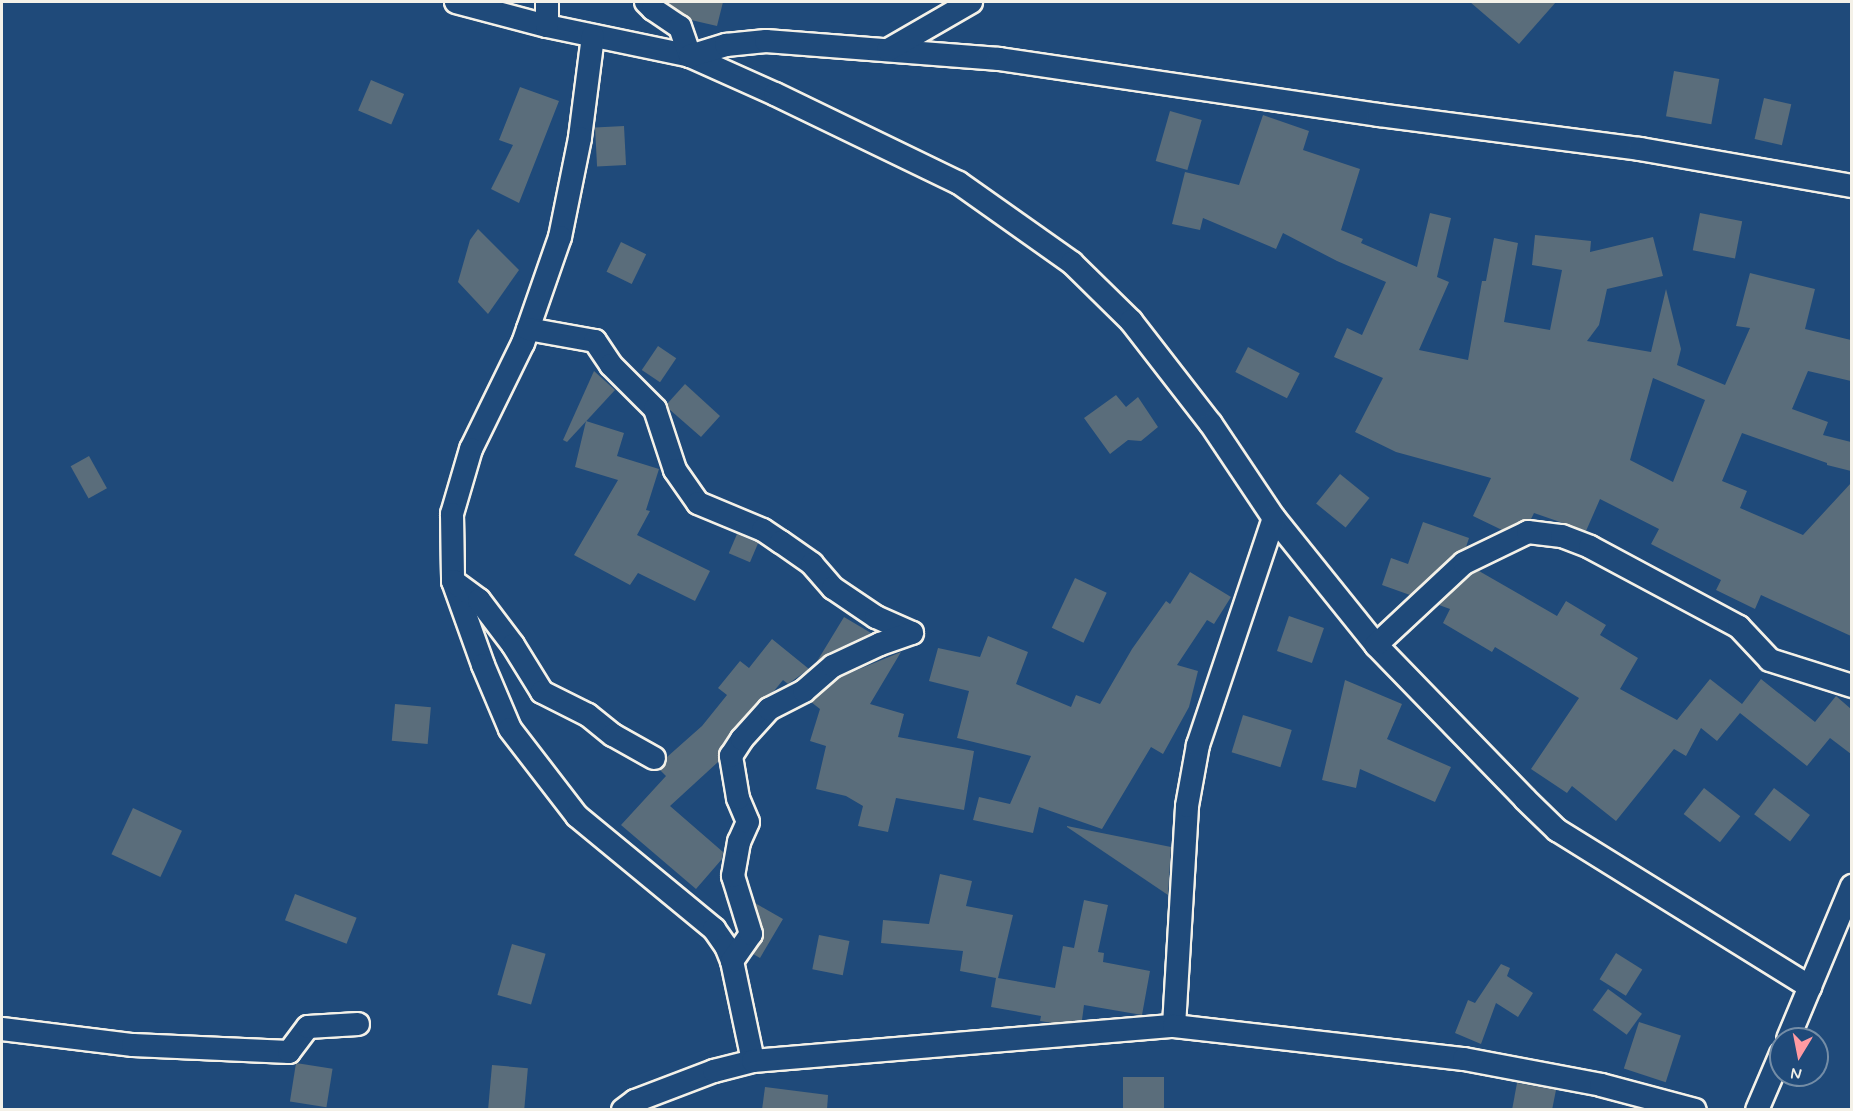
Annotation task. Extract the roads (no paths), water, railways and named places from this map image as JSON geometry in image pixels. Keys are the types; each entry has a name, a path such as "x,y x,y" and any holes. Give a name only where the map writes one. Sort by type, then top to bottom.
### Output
{"street":[{"path":"456,2 548,26 690,56 959,183 1072,263 1131,321 1211,424 1274,518 1376,645 1557,830 1810,987"},
{"path":"547,2 548,26"},
{"path":"646,2 652,9 680,27 690,56"},
{"path":"888,50 964,3"},
{"path":"593,36 580,138 560,237 528,329 467,460 452,514 453,581 483,665 510,729 577,816 714,929 732,961 753,1061"},
{"path":"690,56 726,45 766,41 999,59 1379,115 1640,149 1851,186"},
{"path":"528,329 595,341 611,365 655,409 675,470 698,503 763,530 812,564 833,588 876,617 912,633 880,644 833,666 804,691 769,710 742,739 731,756 738,798 748,822 739,842 733,876 751,934 732,961"},
{"path":"1174,1026 1187,806 1198,745 1274,518"},
{"path":"1376,645 1464,563 1528,532 1562,536 1590,547 1739,627 1770,660 1851,686"},
{"path":"453,581 479,600 513,645 542,692 588,715 613,735 654,758"},
{"path":"1793,1027 1851,886"},
{"path":"2,1029 133,1045 289,1052 308,1027 358,1024"},
{"path":"623,1110 635,1101 714,1071 753,1061 1174,1026 1464,1059 1601,1085 1695,1110"},
{"path":"1757,1110 1769,1082"}]}
